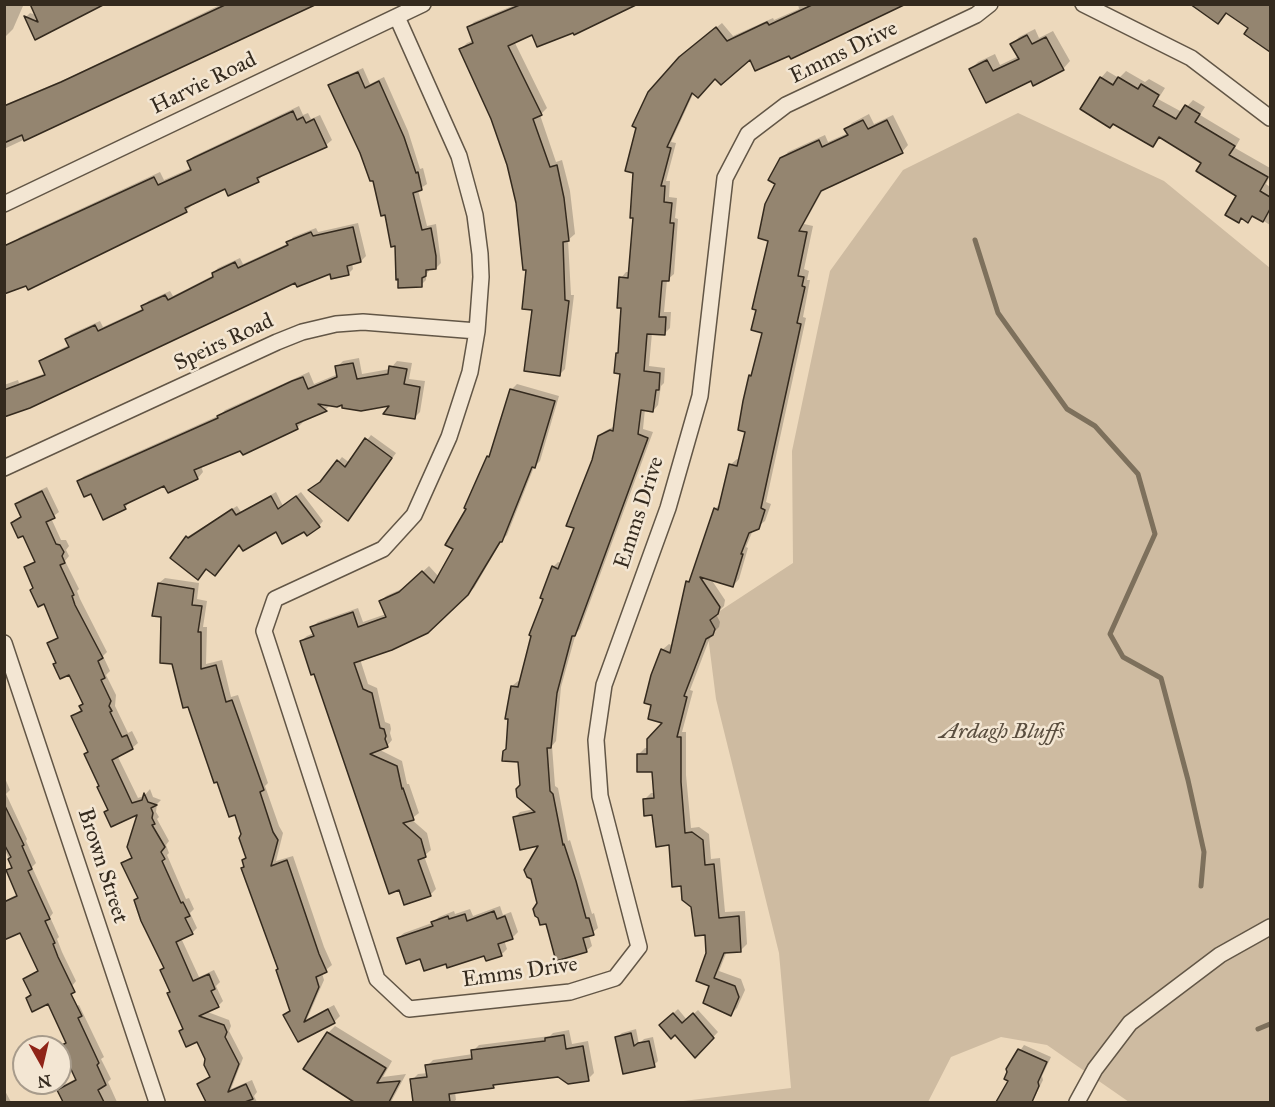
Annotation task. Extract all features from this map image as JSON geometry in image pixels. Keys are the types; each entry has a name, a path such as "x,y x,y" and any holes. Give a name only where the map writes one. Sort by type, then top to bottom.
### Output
{"street":[{"name":"Harvie Road","path":"4,204 423,4"},
{"name":"Emms Drive","path":"397,17 459,156 475,215 481,277 477,331 470,372 449,437 414,515 383,549 275,599 264,631 377,979 409,1009 570,992 615,978 639,947 600,796 596,740 604,685 668,508 700,396 725,178 748,134 786,105 976,15 990,4"},
{"path":"1083,4 1191,58 1270,118"},
{"name":"Speirs Road","path":"4,468 302,332 336,324 363,322 477,331"},
{"name":"Brown Street","path":"4,643 157,1102"},
{"path":"1077,1102 1095,1069 1130,1023 1220,955 1270,927"}],"green space":[{"name":"Ardagh Bluffs","path":"1018,113 1164,181 1270,268 1270,1102 1129,1102 1047,1045 1001,1037 951,1057 928,1102 675,1102 791,1088 779,953 716,699 706,620 793,563 792,451 830,271 903,170"}],"building":[{"path":"30,4 105,4 35,40 24,16 38,22"},
{"path":"227,4 317,4 24,141 22,135 4,143 4,106 61,82"},
{"path":"522,4 638,4 574,35 573,33 537,47 532,35 508,46 542,115 533,119 550,167 557,165 564,198 569,241 563,242 565,300 569,301 560,376 524,371 532,310 522,309 526,270 523,270 516,203 507,165 491,119 459,49 473,43 467,27"},
{"path":"814,4 906,4 791,59 789,56 755,71 750,60 721,85 715,79 698,98 692,93 667,147 671,148 661,186 665,186 664,202 672,203 670,223 674,223 669,281 662,281 659,317 666,317 665,335 647,334 644,371 660,373 659,390 656,390 653,412 641,410 638,434 648,438 575,636 572,636 557,693 551,748 547,748 550,791 553,794 563,845 586,918 589,918 594,935 583,938 587,952 556,961 546,924 540,925 535,916 533,909 537,903 531,879 527,877 524,870 538,846 520,850 513,817 535,812 517,797 516,789 520,785 518,762 502,761 503,751 506,749 508,719 505,719 511,686 518,687 531,636 529,635 543,599 540,598 552,566 558,569 574,528 566,526 592,460 598,436 610,430 613,431 620,374 614,373 616,353 618,353 621,308 617,308 619,277 628,278 633,218 630,218 633,173 625,171 636,128 632,126 648,92 679,57 716,27 727,41 767,22 769,25"},
{"path":"1190,4 1270,4 1270,52 1244,34 1248,28 1226,13 1218,24"},
{"path":"1027,35 1032,44 1046,37 1064,70 1033,86 1031,81 986,103 969,69 987,60 993,71 1019,59 1010,44"},
{"path":"358,72 365,88 379,81 404,137 416,173 418,172 422,190 413,193 422,230 431,228 436,256 436,269 426,270 426,276 422,278 422,287 398,288 395,246 391,247 385,215 381,216 373,181 370,181 360,153 328,85"},
{"path":"1100,77 1113,85 1118,77 1138,89 1141,84 1159,95 1153,106 1176,119 1185,105 1200,114 1195,122 1235,146 1229,155 1268,177 1260,191 1270,197 1270,209 1263,222 1252,216 1248,223 1241,218 1239,223 1225,215 1236,196 1196,171 1201,163 1159,137 1153,147 1113,124 1110,128 1080,109"},
{"path":"293,111 297,120 303,117 306,123 314,119 327,147 257,178 259,182 228,196 225,189 185,208 187,212 28,290 26,286 4,294 4,246 154,177 158,185 191,170 187,161"},
{"path":"863,120 868,129 887,120 903,153 821,191 799,231 807,232 798,276 804,277 802,286 805,287 797,323 801,324 761,508 765,510 759,529 749,533 733,587 700,577 720,607 718,614 710,620 715,629 713,635 706,639 684,696 687,697 677,737 681,737 681,782 685,833 692,832 703,840 705,865 714,864 719,918 739,916 741,952 724,953 714,978 735,986 739,997 731,1016 703,1003 709,986 696,981 706,953 705,935 695,936 691,907 682,900 681,886 672,887 669,845 656,847 652,815 644,816 643,799 654,798 652,772 637,772 637,754 647,754 647,739 662,723 648,719 651,705 644,703 661,649 670,653 686,581 689,582 714,508 718,510 729,464 737,466 745,432 738,430 743,401 762,333 751,330 756,310 752,309 768,241 758,238 765,204 775,184 768,180 780,158 819,140 822,147 848,135 844,129"},
{"path":"353,227 361,262 347,266 349,275 331,279 330,274 297,287 295,283 30,408 4,417 4,390 45,375 39,361 69,347 65,339 95,325 98,331 143,310 141,306 165,295 168,300 213,277 212,273 235,262 238,268 288,245 286,242 311,232 313,236"},
{"path":"353,363 357,379 388,374 389,366 407,369 404,384 420,387 415,419 383,414 389,406 361,411 342,408 342,405 337,407 318,404 327,411 296,424 298,429 243,455 240,451 194,470 198,479 168,493 164,486 124,505 126,509 103,520 91,494 84,497 77,481 218,418 217,416 292,381 303,377 308,389 337,377 335,366"},
{"path":"510,389 555,401 535,468 532,467 502,542 468,595 428,633 392,650 354,663 363,689 372,693 380,728 384,729 388,747 370,754 397,766 402,789 414,820 403,823 421,839 426,857 418,860 431,896 404,905 399,890 389,894 314,674 311,675 300,641 314,636 310,627 353,612 358,627 386,617 379,601 399,592 422,571 434,583 453,549 445,545 466,509 464,508 487,456 489,457"},
{"path":"365,438 392,458 348,521 308,490 320,482 337,460 345,467"},
{"path":"42,491 55,518 46,522 56,544 60,545 64,552 62,556 65,563 60,565 74,595 72,596 75,605 103,658 98,661 105,678 101,680 111,701 109,706 112,711 110,712 122,737 127,735 133,749 112,760 132,803 142,800 144,793 148,802 157,805 151,808 155,824 152,825 165,847 161,852 165,859 162,861 181,903 183,902 190,916 185,918 193,934 176,942 193,981 209,974 215,989 211,991 219,1007 199,1016 224,1025 227,1032 225,1037 239,1064 228,1092 246,1084 253,1099 245,1102 206,1102 197,1084 210,1077 204,1065 205,1059 197,1042 186,1047 179,1031 183,1029 167,993 170,992 160,970 164,968 141,921 134,900 138,898 121,863 132,858 127,847 137,815 111,827 104,812 108,810 84,754 88,752 71,716 82,711 79,706 83,704 69,675 60,679 53,664 56,663 47,643 58,638 44,604 38,607 30,590 33,588 24,567 35,562 23,536 18,538 11,523 21,517 15,504"},
{"path":"271,496 278,509 296,496 320,527 307,536 304,532 282,544 276,532 243,551 239,545 215,576 206,569 198,580 170,558 186,536 188,538 232,509 236,515"},
{"path":"158,583 194,589 192,605 202,606 198,632 201,632 201,669 216,665 226,702 232,700 264,790 260,792 273,832 278,840 271,866 287,860 327,972 316,977 319,987 304,1022 328,1009 335,1023 298,1042 283,1015 290,1011 276,970 278,969 241,868 244,867 242,860 246,858 239,838 241,834 235,815 229,817 217,782 214,783 188,707 183,708 172,664 160,663 161,617 152,616"},
{"path":"4,804 24,845 22,846 32,869 28,871 50,919 45,921 55,943 53,944 58,957 75,992 71,994 82,1016 78,1018 99,1063 97,1065 106,1085 98,1090 104,1102 63,1102 60,1095 72,1095 72,1082 76,1080 72,1072 72,1035 62,1035 48,1004 32,1012 26,998 31,995 23,979 38,971 20,933 4,940 4,902 17,896 6,870 12,868 8,859 11,857 4,844"},
{"path":"494,911 497,919 505,916 513,939 498,944 502,956 486,961 484,956 447,968 446,964 424,971 420,959 406,964 397,938 433,926 431,922 448,916 449,919 465,914 467,921"},
{"path":"673,1013 682,1023 693,1013 714,1038 695,1058 675,1035 671,1039 659,1025"},
{"path":"327,1032 386,1068 377,1083 400,1081 389,1102 354,1102 303,1069"},
{"path":"631,1033 634,1046 649,1041 655,1067 623,1074 615,1037"},
{"path":"564,1035 566,1049 583,1046 589,1081 568,1084 558,1077 493,1085 494,1088 449,1094 450,1102 413,1102 410,1079 427,1077 425,1065 472,1059 471,1050 545,1041 545,1038"},
{"path":"1018,1049 1047,1062 1038,1082 1039,1086 1032,1102 996,1102 1008,1081 1004,1079 1006,1069"}],"waterway":[{"path":"975,240 998,313 1067,409 1095,426 1138,474 1155,534 1110,634 1123,657 1161,678 1204,852 1201,886"},
{"path":"1258,1029 1270,1024"}]}
